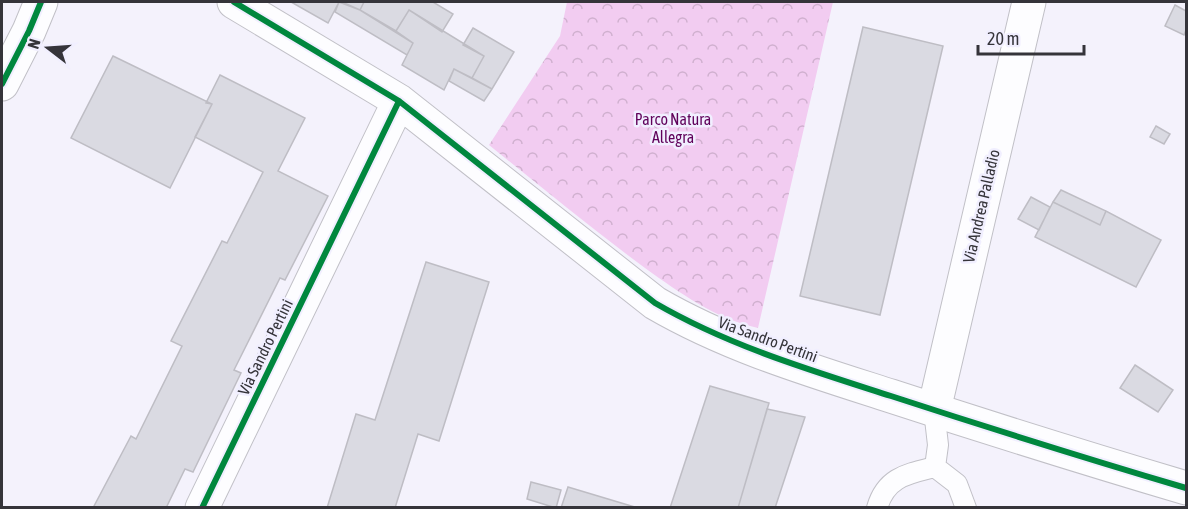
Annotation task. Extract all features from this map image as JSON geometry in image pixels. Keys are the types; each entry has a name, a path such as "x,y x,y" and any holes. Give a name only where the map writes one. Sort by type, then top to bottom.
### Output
{"street":[{"path":"2,84 41,2"},
{"name":"Via Sandro Pertini","path":"234,2 399,100 655,303 686,321 763,354 1186,488"},
{"name":"Via Andrea Palladio","path":"934,410 1029,2"},
{"name":"Via Sandro Pertini","path":"202,507 399,100"}],"lane":[{"path":"934,410 938,445 935,467"},
{"path":"877,507 881,492 903,475 935,467"},
{"path":"935,467 957,484 966,507"}],"green space":[{"name":"Parco Natura Allegra","path":"567,2 833,2 758,328 713,312 672,287 489,145 560,36"}],"building":[{"path":"291,2 339,2 328,23"},
{"path":"339,2 360,10 413,43 407,55 335,12"},
{"path":"342,2 364,2 360,10"},
{"path":"364,2 433,2 453,14 442,32 409,10 396,31 360,10"},
{"path":"1175,5 1186,11 1184,35 1165,26"},
{"path":"409,10 484,56 472,78 454,69 444,90 402,65 413,43 396,31"},
{"path":"863,27 943,46 880,315 800,296"},
{"path":"473,28 514,52 492,89 472,78 484,56 463,45"},
{"path":"113,56 212,104 170,188 71,138"},
{"path":"454,69 492,89 484,101 449,81"},
{"path":"220,75 305,118 278,171 328,196 285,280 280,278 234,370 241,373 193,472 185,469 166,508 93,508 131,436 136,439 182,346 171,341 222,241 227,243 263,172 195,137 212,104 206,103"},
{"path":"1156,126 1170,134 1164,144 1150,137"},
{"path":"1061,190 1106,211 1100,225 1053,202"},
{"path":"1031,197 1050,207 1039,230 1018,219"},
{"path":"1053,202 1100,225 1106,211 1161,240 1136,287 1035,237"},
{"path":"426,262 489,282 439,441 418,434 395,508 327,508 356,414 375,420"},
{"path":"1135,365 1173,390 1158,412 1120,388"},
{"path":"710,386 769,403 738,508 670,508"},
{"path":"767,409 805,417 775,508 738,508"},
{"path":"531,482 561,490 556,508 527,499"},
{"path":"568,487 638,508 561,508"}],"cycle path":[{"path":"2,84 41,2"},
{"path":"234,2 399,101 655,303 683,318 741,344 800,366 1002,432 1186,488"},
{"path":"202,508 399,101"}]}
